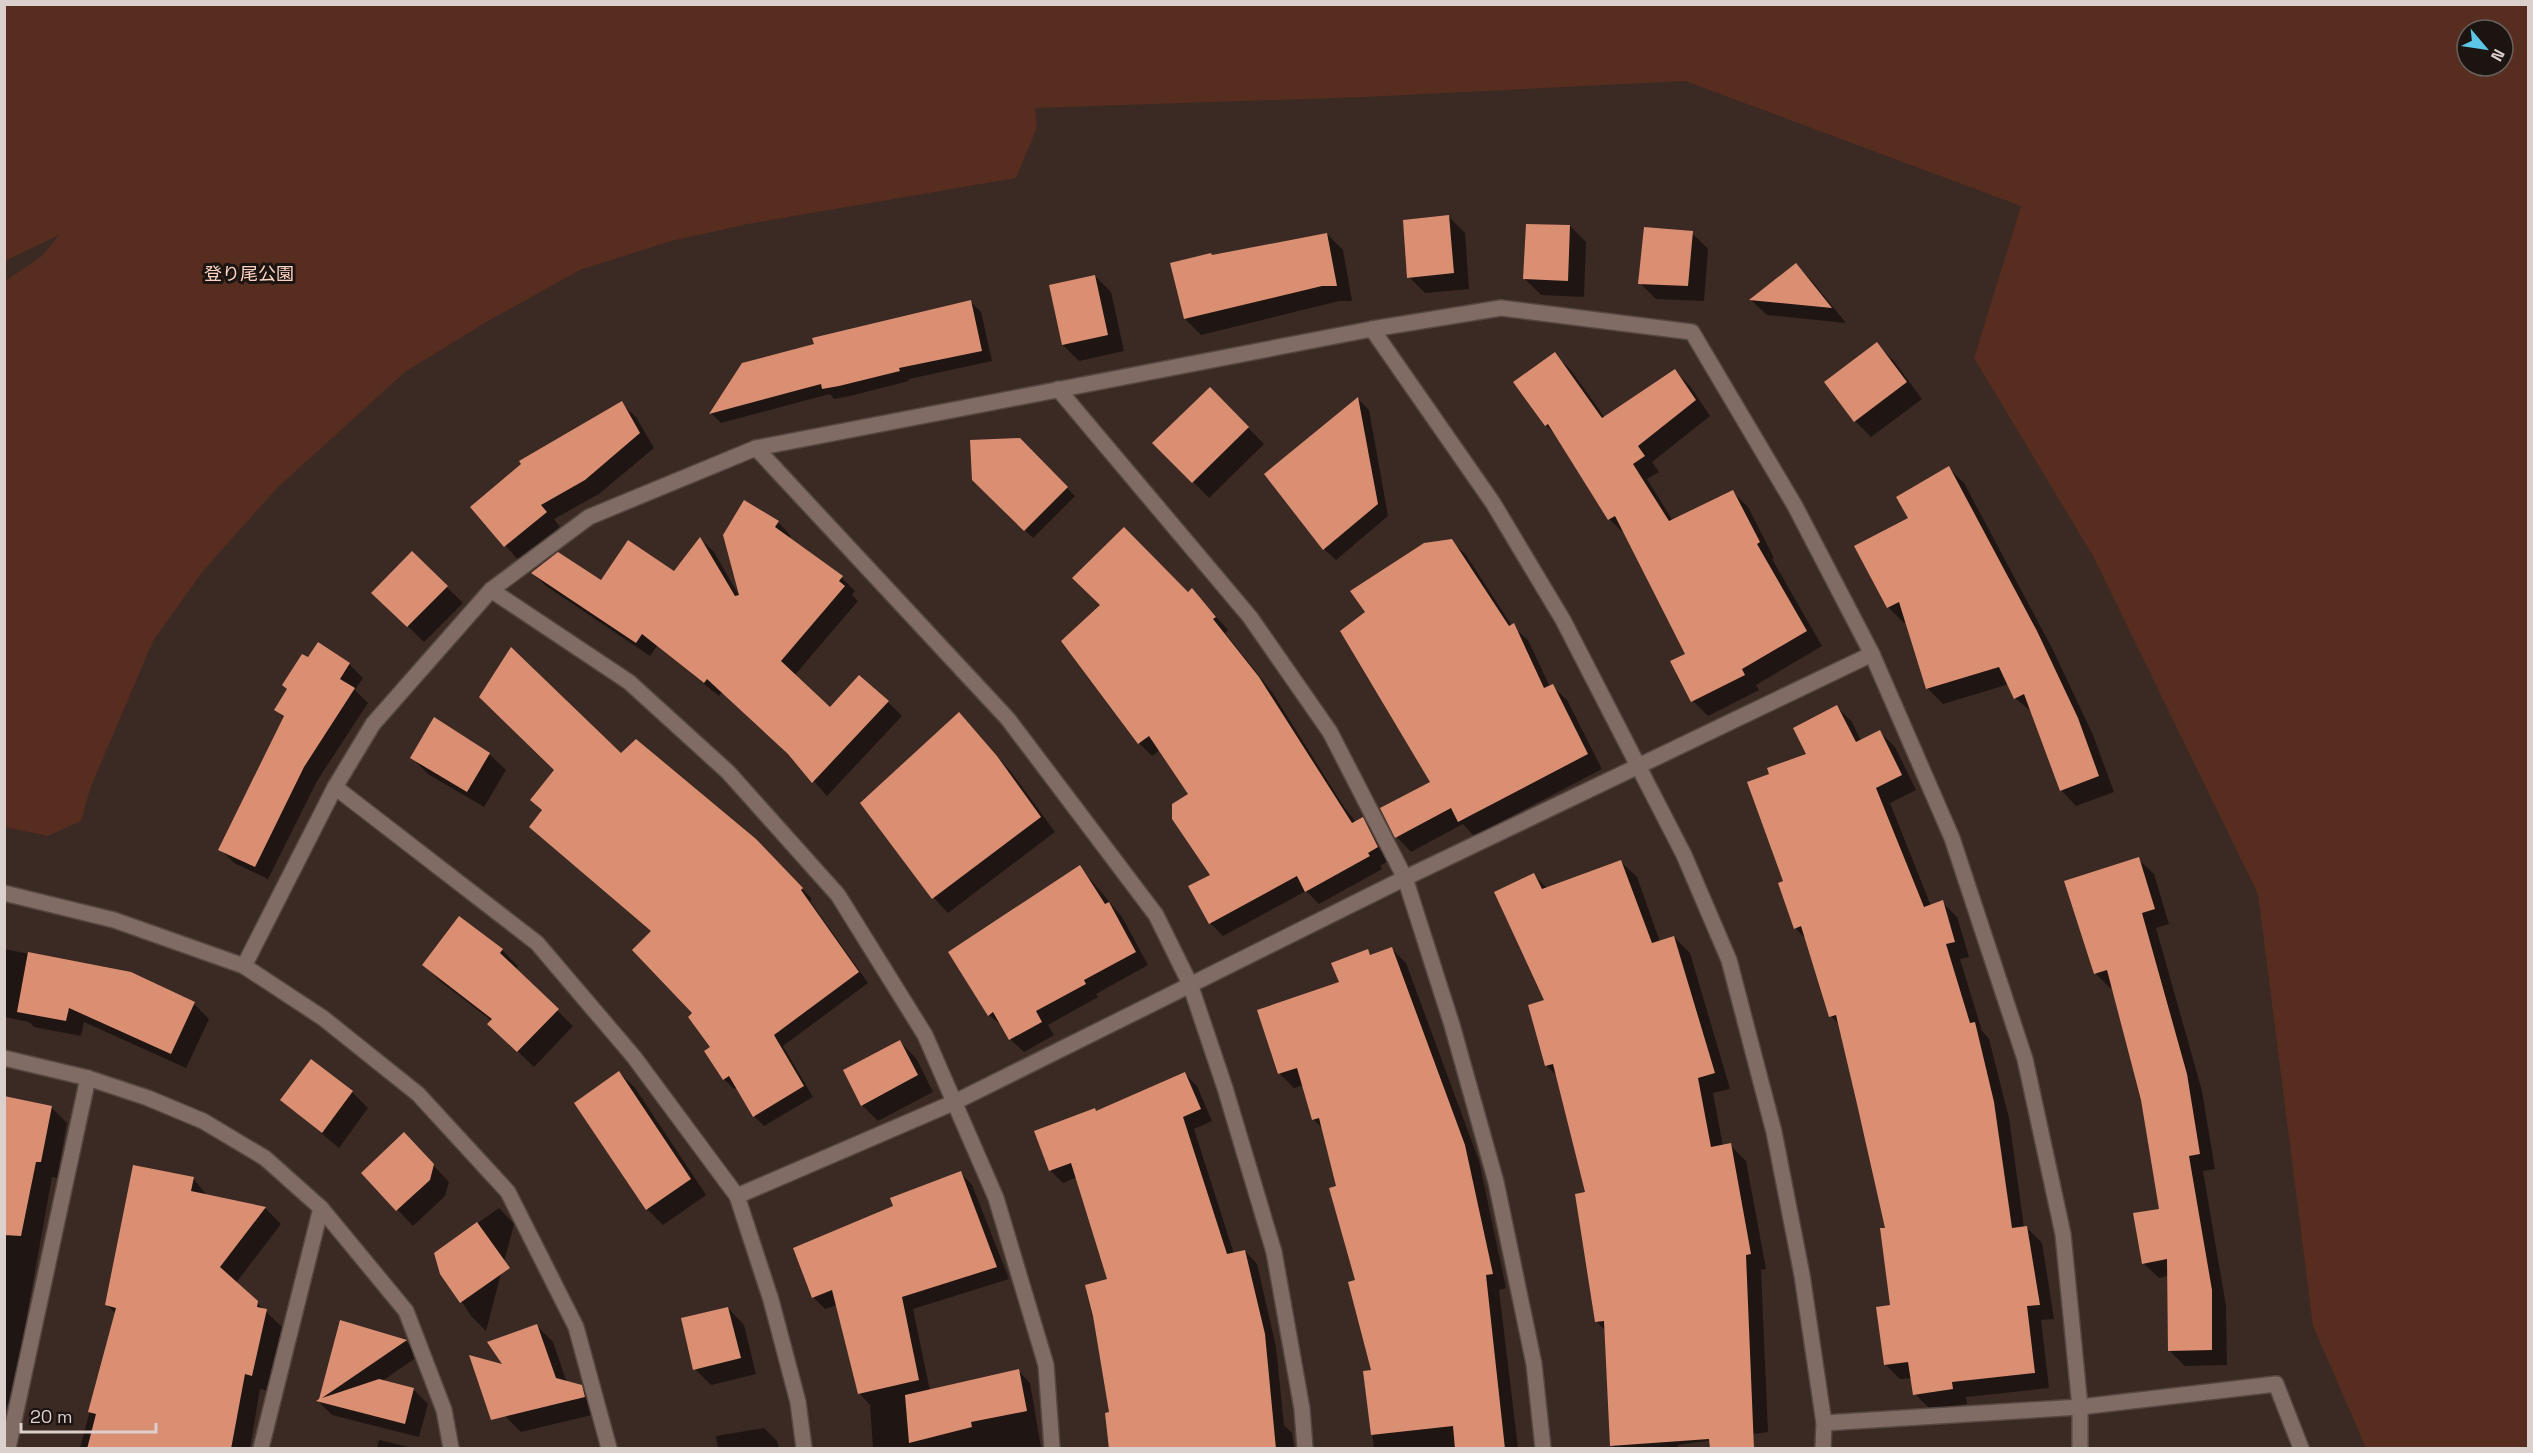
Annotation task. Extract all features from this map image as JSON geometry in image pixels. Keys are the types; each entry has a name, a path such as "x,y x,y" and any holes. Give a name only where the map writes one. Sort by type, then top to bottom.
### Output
{"street":[{"path":"244,966 335,787 373,724 491,590 589,517 756,448 1372,329 1501,308 1692,332 1794,506 1872,654 1952,838 2025,1059 2063,1234 2080,1407 2080,1449"},
{"path":"1372,329 1493,503 1563,620 1684,855 1729,960 1753,1043 1774,1132 1802,1275 1824,1423 1823,1449"},
{"path":"1058,389 1250,617 1330,732 1405,878 1452,1025 1496,1182 1534,1364 1544,1449"},
{"path":"756,448 1008,719 1156,915 1190,984 1225,1089 1274,1252 1302,1409 1305,1449"},
{"path":"491,590 629,682 728,772 838,896 925,1035 996,1198 1046,1365 1052,1449"},
{"path":"737,1196 954,1102 1405,878 1872,654"},
{"path":"335,787 537,944 634,1057 737,1196 771,1300 798,1402 804,1449"},
{"path":"4,893 114,920 244,966 322,1018 418,1094 508,1192 576,1327 609,1449"},
{"path":"4,1059 88,1078 148,1098 203,1122 265,1158 321,1208 405,1311 444,1410 451,1449"},
{"path":"8,1449 88,1078"},
{"path":"261,1449 321,1208"},
{"path":"1824,1423 2080,1407 2276,1384 2301,1449"}],"green space":[{"name":"登り尾公園","path":"5,4 2528,5 2528,1448 2366,1448 2313,1326 2258,894 2093,556 1974,358 2021,206 1685,81 1365,97 1035,108 1037,128 1016,178 748,224 671,241 580,270 488,321 405,372 277,488 203,571 153,641 90,789 81,821 48,836 5,827 5,281 42,256 59,235 5,261"}],"building":[{"path":"1449,215 1454,273 1407,278 1403,220"},
{"path":"1526,224 1570,225 1568,281 1523,279"},
{"path":"1644,227 1693,231 1688,286 1638,284"},
{"path":"1327,233 1337,286 1322,286 1184,319 1170,263 1211,253 1212,255"},
{"path":"1796,263 1832,308 1749,300"},
{"path":"1095,275 1108,335 1062,345 1049,285"},
{"path":"971,300 982,351 899,368 900,371 839,386 822,389 821,384 709,414 742,363 814,344 812,338"},
{"path":"1877,342 1907,382 1854,422 1824,382"},
{"path":"1555,352 1602,418 1675,369 1696,400 1638,446 1645,456 1633,464 1669,521 1733,490 1760,542 1757,544 1807,631 1742,669 1745,675 1691,702 1670,661 1685,654 1615,516 1608,520 1548,424 1545,426 1513,382"},
{"path":"1210,387 1249,427 1192,483 1152,443"},
{"path":"1358,397 1378,504 1323,550 1264,474"},
{"path":"622,401 640,433 585,480 541,505 547,512 504,547 470,507 521,464 519,461"},
{"path":"1020,438 1068,487 1024,531 972,480 970,440"},
{"path":"1949,466 2037,631 2078,718 2099,776 2060,791 2024,694 2014,699 1999,667 1926,689 1899,602 1887,608 1854,546 1908,518 1896,497"},
{"path":"744,500 779,521 775,527 843,576 839,581 845,586 781,661 830,707 859,675 889,701 812,783 788,754 707,679 704,683 642,634 636,643 531,573 558,552 601,580 628,540 674,571 700,537 735,596 739,595 723,535"},
{"path":"1124,527 1188,592 1192,588 1216,617 1213,619 1259,677 1352,823 1363,817 1378,847 1368,853 1370,856 1305,892 1297,876 1209,924 1188,886 1210,875 1172,819 1172,804 1188,794 1149,736 1138,744 1061,641 1100,605 1072,578"},
{"path":"1452,539 1509,626 1514,623 1544,688 1553,684 1588,754 1458,822 1451,808 1395,838 1380,808 1430,782 1340,631 1365,612 1350,591 1424,543"},
{"path":"412,551 448,586 407,627 371,593"},
{"path":"318,642 350,663 340,679 355,688 304,767 255,867 218,850 284,716 274,710 287,689 282,685 302,654 308,657"},
{"path":"511,647 621,753 636,739 756,839 803,888 801,890 859,972 774,1035 804,1086 753,1117 729,1076 723,1080 704,1051 710,1047 688,1017 692,1013 632,950 651,931 529,827 542,810 530,800 554,770 479,697"},
{"path":"1837,705 1856,742 1880,730 1902,775 1876,788 1924,907 1943,900 1955,942 1946,944 1970,1023 1975,1022 1994,1102 2012,1228 2027,1226 2040,1305 2027,1306 2035,1373 1952,1382 1953,1389 1913,1395 1908,1362 1884,1365 1876,1307 1890,1305 1880,1228 1885,1228 1857,1104 1836,1015 1829,1017 1801,926 1794,929 1778,883 1783,881 1747,782 1769,774 1767,768 1806,754 1793,728"},
{"path":"959,712 997,756 1041,817 932,899 860,803"},
{"path":"434,717 490,753 467,792 410,758"},
{"path":"2139,857 2155,909 2142,913 2187,1074 2200,1154 2189,1156 2212,1290 2212,1350 2168,1351 2167,1259 2142,1264 2133,1213 2159,1209 2141,1100 2107,970 2094,974 2064,881"},
{"path":"1621,860 1652,943 1674,936 1715,1073 1698,1078 1711,1147 1731,1143 1751,1254 1746,1255 1754,1449 1710,1449 1709,1439 1610,1446 1604,1321 1595,1322 1575,1194 1585,1192 1553,1064 1545,1066 1528,1005 1544,1000 1494,892 1534,873 1542,889"},
{"path":"1080,865 1105,904 1109,902 1136,952 1084,980 1086,984 1036,1011 1042,1022 1009,1040 993,1012 988,1016 948,952"},
{"path":"459,916 503,949 500,953 559,1009 517,1052 487,1024 492,1019 422,965"},
{"path":"1392,947 1465,1145 1493,1274 1486,1275 1505,1449 1455,1449 1453,1426 1371,1435 1363,1371 1371,1370 1348,1282 1355,1280 1329,1188 1336,1186 1319,1118 1312,1120 1297,1068 1278,1074 1257,1010 1339,982 1331,963 1368,949 1370,955"},
{"path":"28,952 131,972 195,1002 171,1054 69,1008 66,1021 17,1012"},
{"path":"900,1040 918,1075 861,1106 843,1070"},
{"path":"311,1059 353,1091 322,1133 280,1100"},
{"path":"619,1071 691,1179 646,1210 574,1103"},
{"path":"1185,1072 1201,1109 1183,1117 1227,1254 1245,1250 1265,1334 1276,1449 1109,1449 1105,1413 1109,1412 1093,1316 1085,1285 1107,1279 1071,1163 1049,1171 1034,1131 1095,1108 1096,1111"},
{"path":"4,1096 52,1106 41,1162 36,1162 21,1236 4,1235"},
{"path":"404,1132 434,1164 430,1180 396,1211 361,1173"},
{"path":"133,1165 194,1177 191,1191 266,1207 220,1267 258,1301 257,1307 267,1309 252,1376 245,1374 231,1449 87,1449 96,1414 88,1412 116,1308 105,1305"},
{"path":"961,1171 997,1267 902,1297 919,1380 858,1394 832,1290 812,1298 793,1248 893,1206 890,1198"},
{"path":"477,1222 510,1268 460,1303 440,1274 434,1253"},
{"path":"728,1307 741,1358 693,1370 681,1318"},
{"path":"340,1320 407,1340 322,1398 379,1379 414,1388 405,1424 316,1401 319,1399"},
{"path":"537,1324 556,1378 582,1385 585,1397 491,1420 469,1355 502,1364 487,1342"},
{"path":"1019,1369 1027,1411 971,1422 972,1427 909,1443 905,1395"}]}
